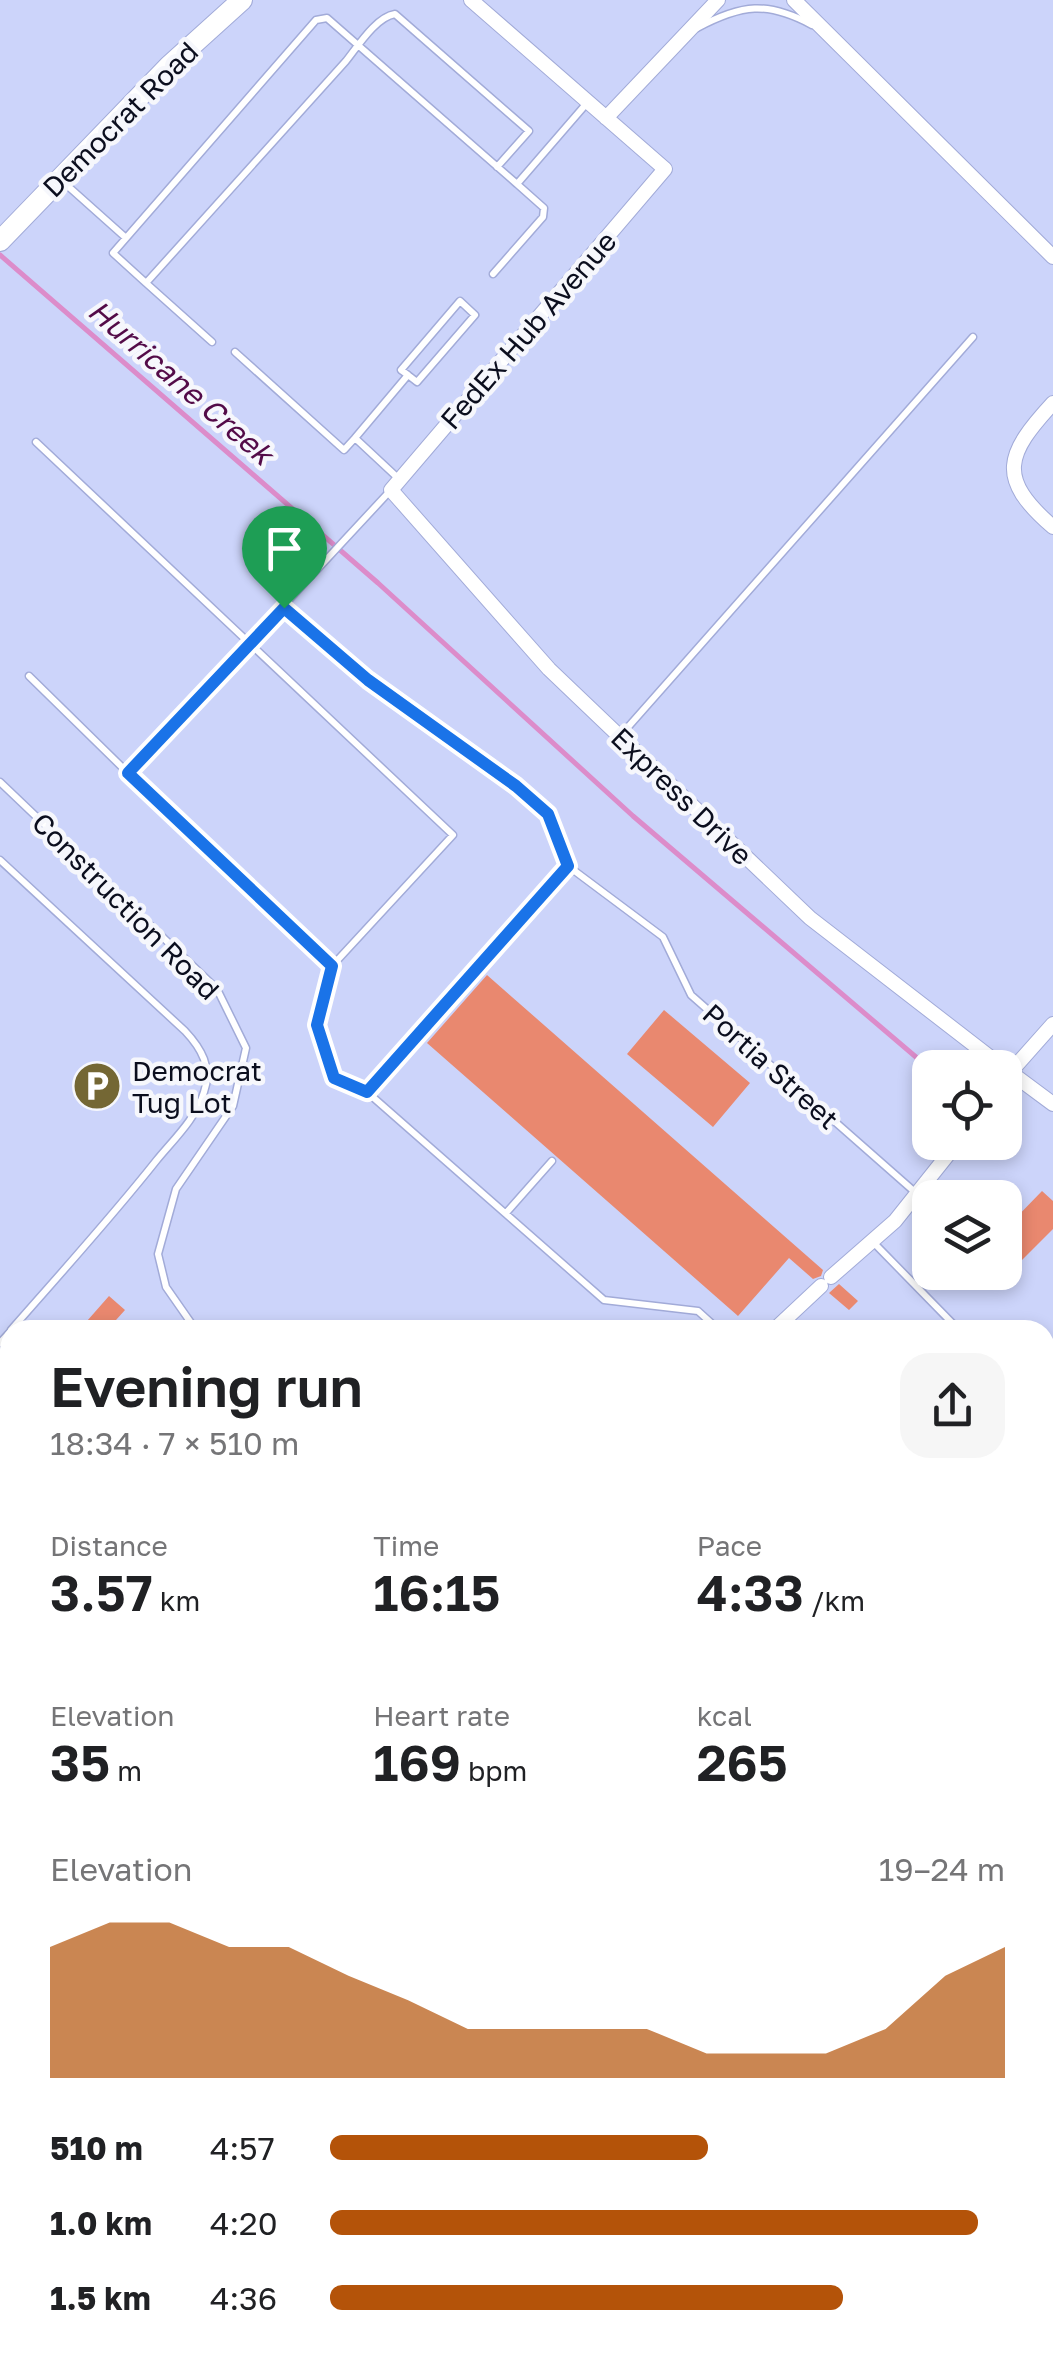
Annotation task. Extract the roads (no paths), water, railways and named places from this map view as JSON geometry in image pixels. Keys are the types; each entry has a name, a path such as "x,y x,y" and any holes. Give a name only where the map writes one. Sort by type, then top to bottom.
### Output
{"main road":[{"name":"Democrat Road","path":"0,241 170,66 242,0"}],"street":[{"path":"472,0 606,118 718,0"},
{"path":"797,1 1053,257"},
{"name":"FedEx Hub Avenue","path":"395,485 665,170 606,118"},
{"path":"1053,402 1026,433 1015,453 1015,473 1018,491 1028,506 1053,527"},
{"name":"Express Drive","path":"395,485 549,669 810,918 978,1050"},
{"path":"1022,1056 1053,1024"},
{"name":"Express Drive","path":"1022,1083 1053,1104"},
{"path":"928,1180 944,1160"},
{"path":"785,1320 895,1221 912,1200"}],"lane":[{"path":"683,36 713,20 754,7 790,13 822,30"},
{"path":"146,283 386,16 395,14 530,130 498,167"},
{"path":"212,342 113,253 316,20 327,18 544,208 543,216 492,274"},
{"path":"517,184 588,102"},
{"path":"60,179 126,238"},
{"path":"460,301 475,315 417,382 408,375 401,370 460,301"},
{"path":"620,736 972,337"},
{"path":"235,352 344,450 408,375"},
{"path":"128,773 395,485 355,438"},
{"path":"36,442 453,835 332,966 317,1025 334,1078 367,1092 604,1300 698,1311 708,1320"},
{"path":"284,608 368,680 516,786 548,814 568,866 367,1092"},
{"path":"29,676 332,966"},
{"name":"Construction Road","path":"0,782 218,989 246,1048 233,1106 176,1189 158,1254 166,1286 189,1320"},
{"path":"0,860 201,1048 207,1070 206,1090 195,1112 127,1198 21,1320"},
{"name":"Portia Street","path":"568,866 663,937 691,995 912,1190"},
{"path":"506,1214 552,1161"},
{"path":"871,1240 950,1320"}],"waterway":[{"name":"Hurricane Creek","path":"0,255 378,583 633,816 912,1054"}],"place":[{"name":"Democrat Tug Lot","path":"97,1086"}]}
